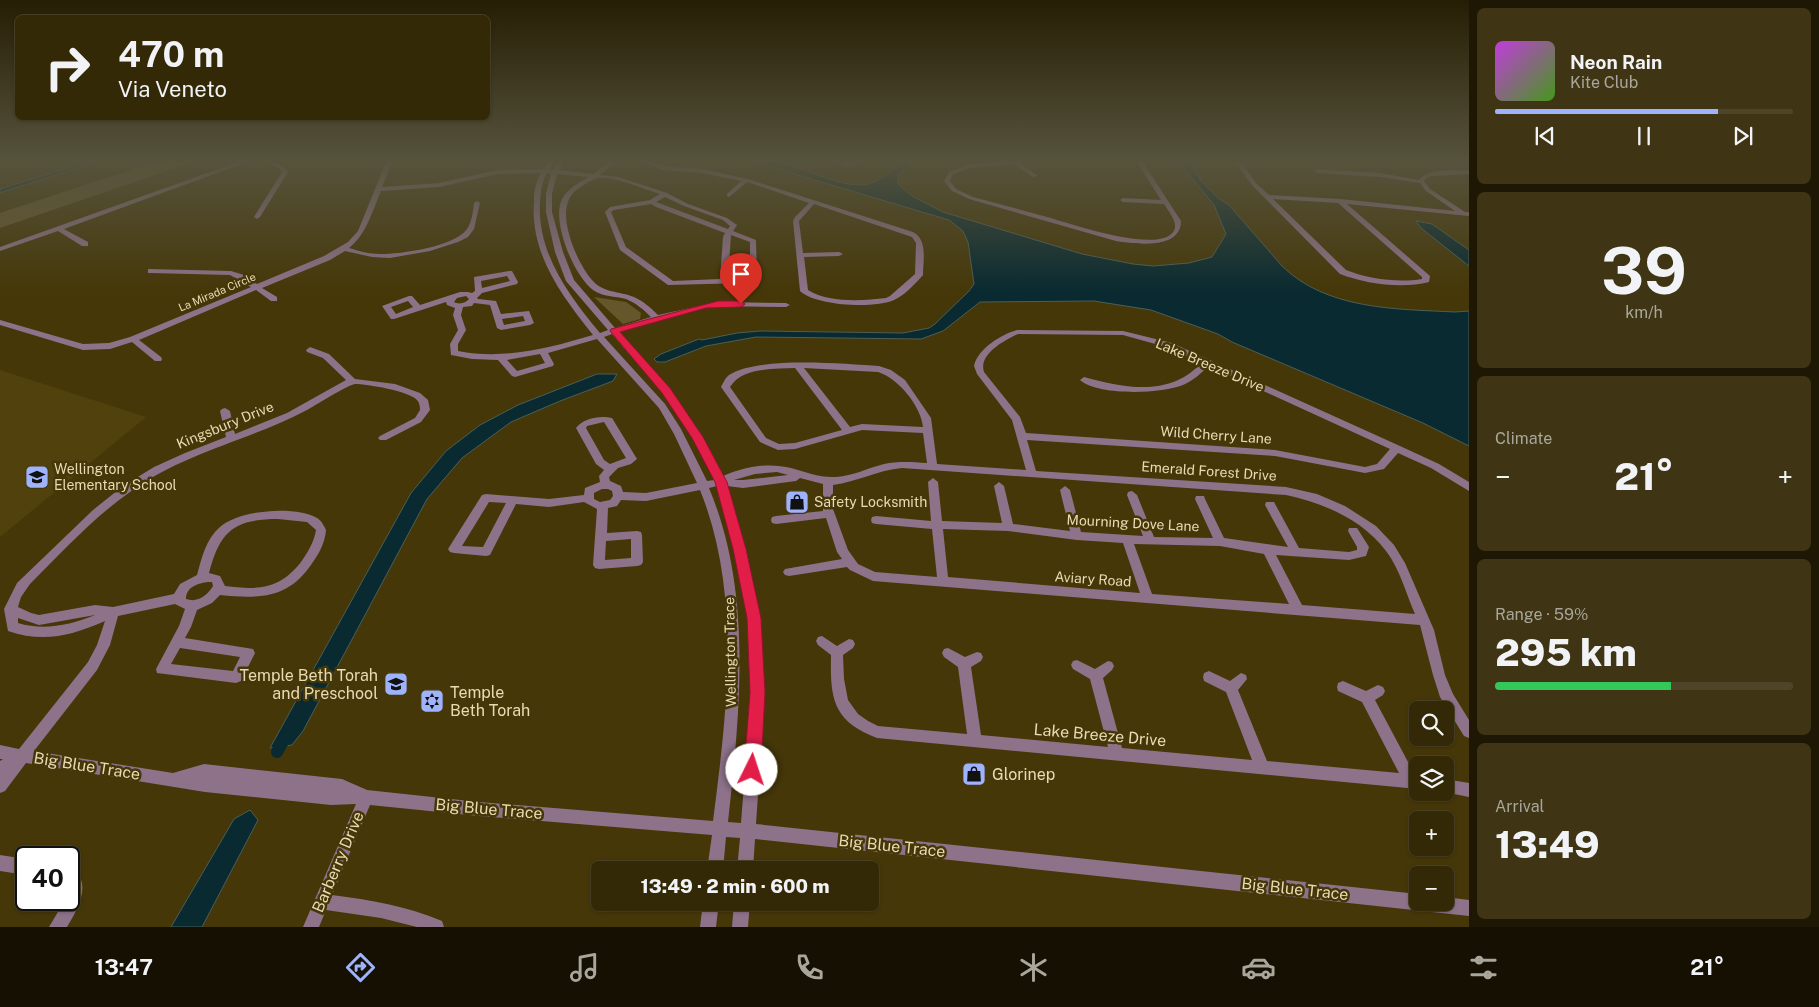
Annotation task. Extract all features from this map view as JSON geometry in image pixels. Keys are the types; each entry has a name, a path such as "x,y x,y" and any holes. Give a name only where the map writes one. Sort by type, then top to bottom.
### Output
{"street":[{"path":"0,248 122,205"},
{"path":"257,217 264,205"},
{"name":"La Mirada Circle","path":"0,322 83,347 110,346 133,339 344,249 359,236 371,205"},
{"path":"344,249 373,256 392,256 450,243 462,238 471,230 476,205"},
{"name":"Wellington Trace","path":"535,205 537,230 555,278 572,302 664,408 684,444 713,510 725,553 732,609 733,688 716,861"},
{"name":"Wellington Trace","path":"549,205 549,212 562,260 570,281 666,391 698,437 721,482 740,549 754,618 758,693 746,861"},
{"path":"563,205 565,231 575,258 593,287 602,292 638,302 657,319"},
{"path":"624,205 612,208 608,212 623,248 671,282 744,281 754,276 754,241 657,205"},
{"path":"687,205 730,221 734,225 731,232 726,236 724,282"},
{"path":"810,205 797,220 804,291 812,296 826,300 887,300 893,298 920,273 920,242 913,234 823,205"},
{"path":"997,205 1099,234 1135,241 1160,240 1176,232 1178,221 1167,205"},
{"path":"1275,205 1343,272 1358,278 1416,282 1426,280 1426,276 1345,205"},
{"path":"1379,205 1467,215"},
{"path":"1452,205 1467,215"},
{"path":"58,228 85,244"},
{"path":"800,255 839,254"},
{"path":"151,271 227,272 238,276 274,299"},
{"path":"451,299 451,304 459,306 469,304 479,291"},
{"path":"419,309 434,302 464,294 473,299 493,303 499,317"},
{"path":"459,306 457,315 462,330 454,344 454,353 464,356 500,358 543,352 657,319 718,304 786,305"},
{"name":"Lake Breeze Drive","path":"1032,474 1017,419 980,372 978,365 982,357 1012,334 1045,331 1123,333 1163,343 1208,363 1435,466 1469,487"},
{"path":"133,339 158,360"},
{"path":"310,350 326,356 352,381 394,387 417,395 425,403 425,410 418,420 383,438"},
{"path":"500,358 516,374 550,364 543,352"},
{"path":"1084,380 1111,387 1165,387 1190,378 1208,363"},
{"path":"928,430 868,426 790,448 772,446 763,440 725,386 726,380 737,372 780,365 880,369 894,374 901,379 926,418 928,430 932,467"},
{"path":"798,366 848,431"},
{"name":"Kingsbury Drive","path":"10,609 18,591 26,581 118,495 163,467 291,415 352,381"},
{"path":"225,411 231,439"},
{"path":"605,484 604,476 610,469 615,465 631,461 630,453 609,420 604,419 584,424 581,428 600,462 610,469"},
{"name":"Wild Cherry Lane","path":"1022,436 1275,453 1365,470 1380,467 1397,448"},
{"name":"Emerald Forest Drive","path":"618,496 646,497 721,482 743,484 786,477 810,477 828,481 841,480 890,466 932,467 1286,492 1327,502 1366,524 1390,548 1400,563 1432,642 1441,682 1447,697 1469,732"},
{"path":"789,572 850,562 843,552 829,514 828,481"},
{"path":"933,482 943,582"},
{"path":"605,484 617,489 618,496 613,503 603,506 591,503 587,498 592,488 605,484"},
{"path":"999,486 1008,527"},
{"path":"1065,490 1077,536"},
{"path":"1132,495 1150,541"},
{"path":"512,501 486,552 454,549 486,498 549,503 587,498"},
{"path":"1200,499 1220,542"},
{"path":"1270,505 1296,552"},
{"path":"602,537 603,506"},
{"path":"202,577 210,549 217,537 229,526 245,518 262,514 302,517 315,521 321,530 320,541 303,568 292,580 275,590 256,594 217,590"},
{"path":"776,520 829,514"},
{"name":"Mourning Dove Lane","path":"876,520 936,525 1008,527 1077,536 1150,541 1220,542 1268,550 1349,556 1362,553 1363,547 1353,531"},
{"path":"1127,539 1148,598"},
{"path":"1268,550 1298,610"},
{"name":"Aviary Road","path":"850,562 860,571 874,576 1424,620"},
{"path":"10,609 12,626 32,632 61,630 95,622 113,612 179,598 186,585 202,577 216,579 219,586 210,599 192,606 182,604 179,598"},
{"path":"178,642 249,653 236,677 162,669 185,628 192,606"},
{"path":"10,609 29,618 39,620 95,610 113,612"},
{"path":"0,786 16,768 21,756 90,669 105,642 113,612"},
{"path":"822,641 837,653 849,644"},
{"name":"Lake Breeze Drive","path":"837,653 837,686 840,700 848,714 861,725 886,733 1409,781"},
{"path":"948,654 964,664 975,741"},
{"path":"964,664 977,657"},
{"path":"1077,665 1096,676 1116,754"},
{"path":"1096,676 1108,666"},
{"path":"1209,677 1236,684 1262,767"},
{"path":"1343,687 1372,695 1409,771"},
{"name":"Big Blue Trace","path":"0,752 174,780 331,798 366,797 479,809 748,831 1409,901"},
{"path":"0,769 21,756"},
{"path":"1454,788 1469,790"},
{"name":"Barberry Drive","path":"311,927 366,797"},
{"path":"0,864 15,866"},
{"path":"322,902 384,909 412,916 436,927"},
{"name":"Big Blue Trace","path":"1454,906 1469,908"},
{"path":"57,927 66,911"},
{"path":"708,927 710,911"},
{"path":"740,927 741,911"}],"shaded area":[{"path":"23,205 66,205 0,228 0,213"},
{"path":"594,297 626,302 641,313 640,319 623,324"},
{"name":"Wellington Elementary School","path":"0,370 146,417 0,537"}],"water":[{"path":"899,205 930,205 943,212 1082,254 1153,266 1189,263 1212,257 1226,234 1214,205 1229,205 1282,266 1300,280 1320,291 1341,299 1386,308 1455,312 1469,311 1469,446 1423,423 1232,342 1218,334 1151,310 1094,301 980,302 943,331 921,339 756,337 706,346 665,362 657,362 654,359 661,354 699,339 737,333 760,331 903,333 929,328 969,291 974,284 968,242 963,231 949,220"},
{"path":"1416,221 1432,224 1469,250 1469,266 1421,228"},
{"path":"597,374 617,374 613,381 511,422 462,458 427,499 303,731 292,745 270,748 411,493 446,451 480,425 518,405"},
{"path":"250,810 258,820 202,927 171,927 234,819"}],"waterway":[{"path":"277,752 286,736"}],"place":[{"name":"Wellington Elementary School","path":"37,477"},
{"name":"Safety Locksmith","path":"797,502"},
{"name":"Temple Beth Torah and Preschool","path":"396,684"},
{"name":"Temple Beth Torah","path":"432,701"},
{"name":"Glorinep","path":"974,774"}],"route":[{"path":"741,304 705,306 614,331 666,391 698,437 721,482 740,549 754,618 758,693 752,770"}]}
